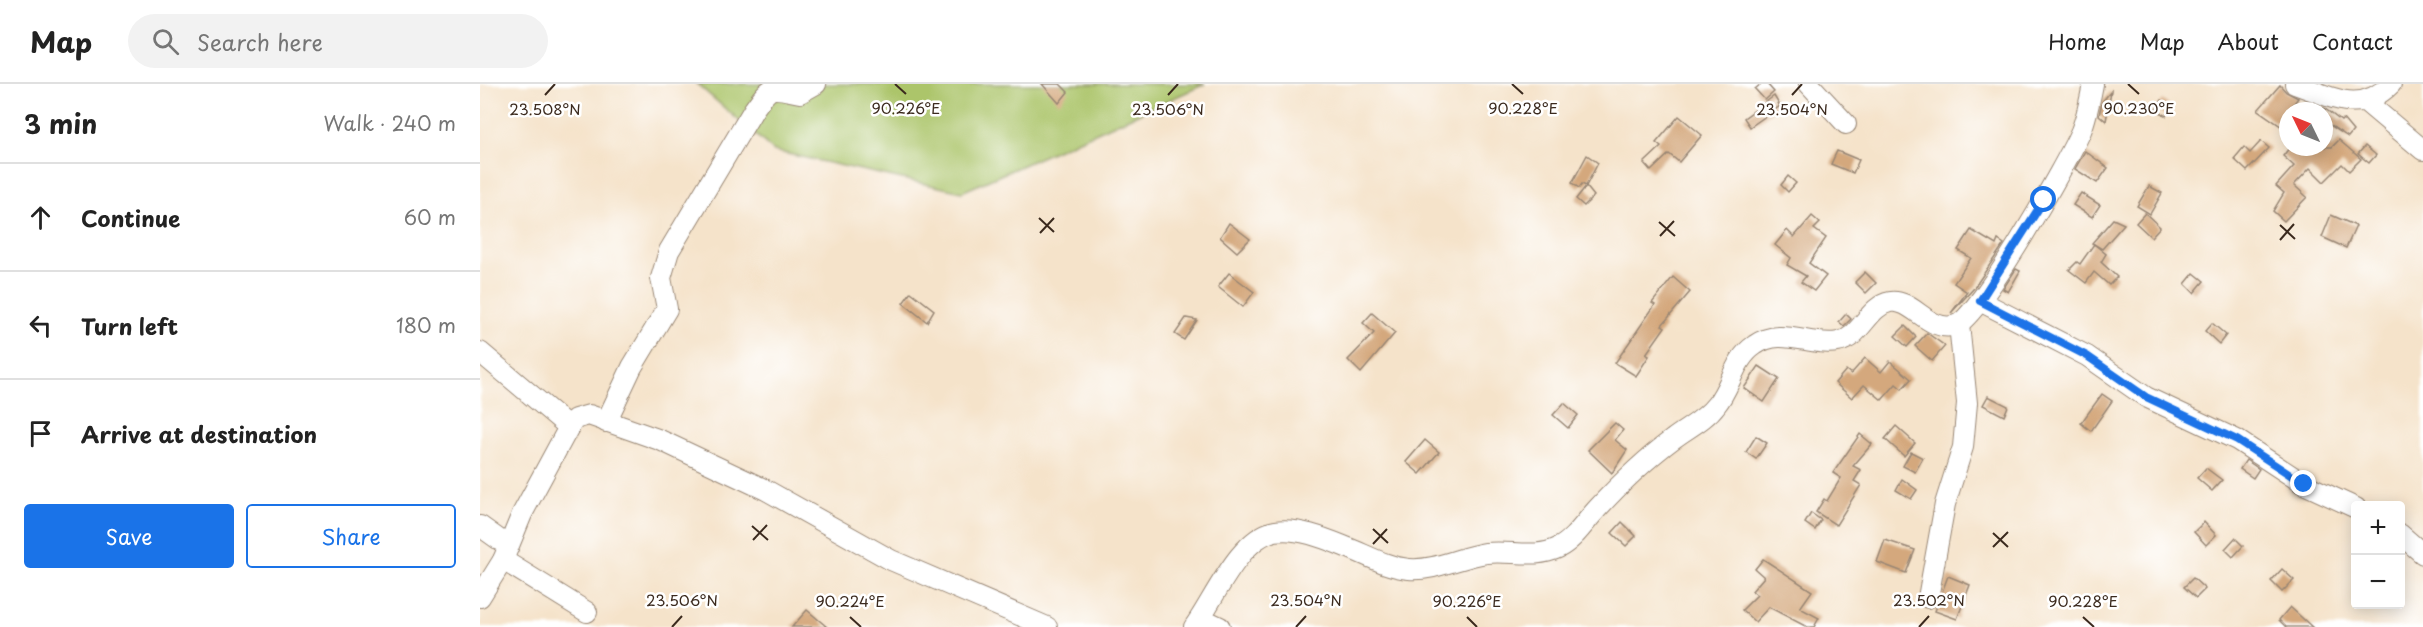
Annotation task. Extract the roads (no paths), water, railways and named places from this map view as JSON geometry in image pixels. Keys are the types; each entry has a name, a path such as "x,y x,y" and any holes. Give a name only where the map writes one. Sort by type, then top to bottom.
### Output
{"street":[{"path":"606,422 632,367 667,309 661,278 669,251 753,109 768,89 775,87 800,93 816,84"},
{"path":"1809,84 1846,123"},
{"path":"1220,627 1197,623 1230,568 1261,537 1275,531 1310,534 1386,564 1407,569 1432,569 1460,557 1491,553 1526,554 1559,548 1673,438 1716,406 1728,387 1736,365 1752,346 1767,338 1789,336 1830,343 1844,341 1858,331 1878,309 1890,302 1904,304 1930,322 1946,327 1959,324 1980,301 2061,169 2081,131 2093,84"},
{"path":"2295,84 2343,100 2366,102 2423,150"},
{"path":"2366,102 2391,84"},
{"path":"1980,301 2087,356 2146,397 2237,440 2304,484 2351,506"},
{"path":"1928,598 1945,504 1963,447 1967,403 1959,324"},
{"path":"480,351 570,428"},
{"path":"480,597 506,553 522,514 575,419 589,415 670,445 766,490 891,560 1047,627"},
{"path":"480,526 506,553 587,612"},
{"path":"2405,538 2423,554"}]}
